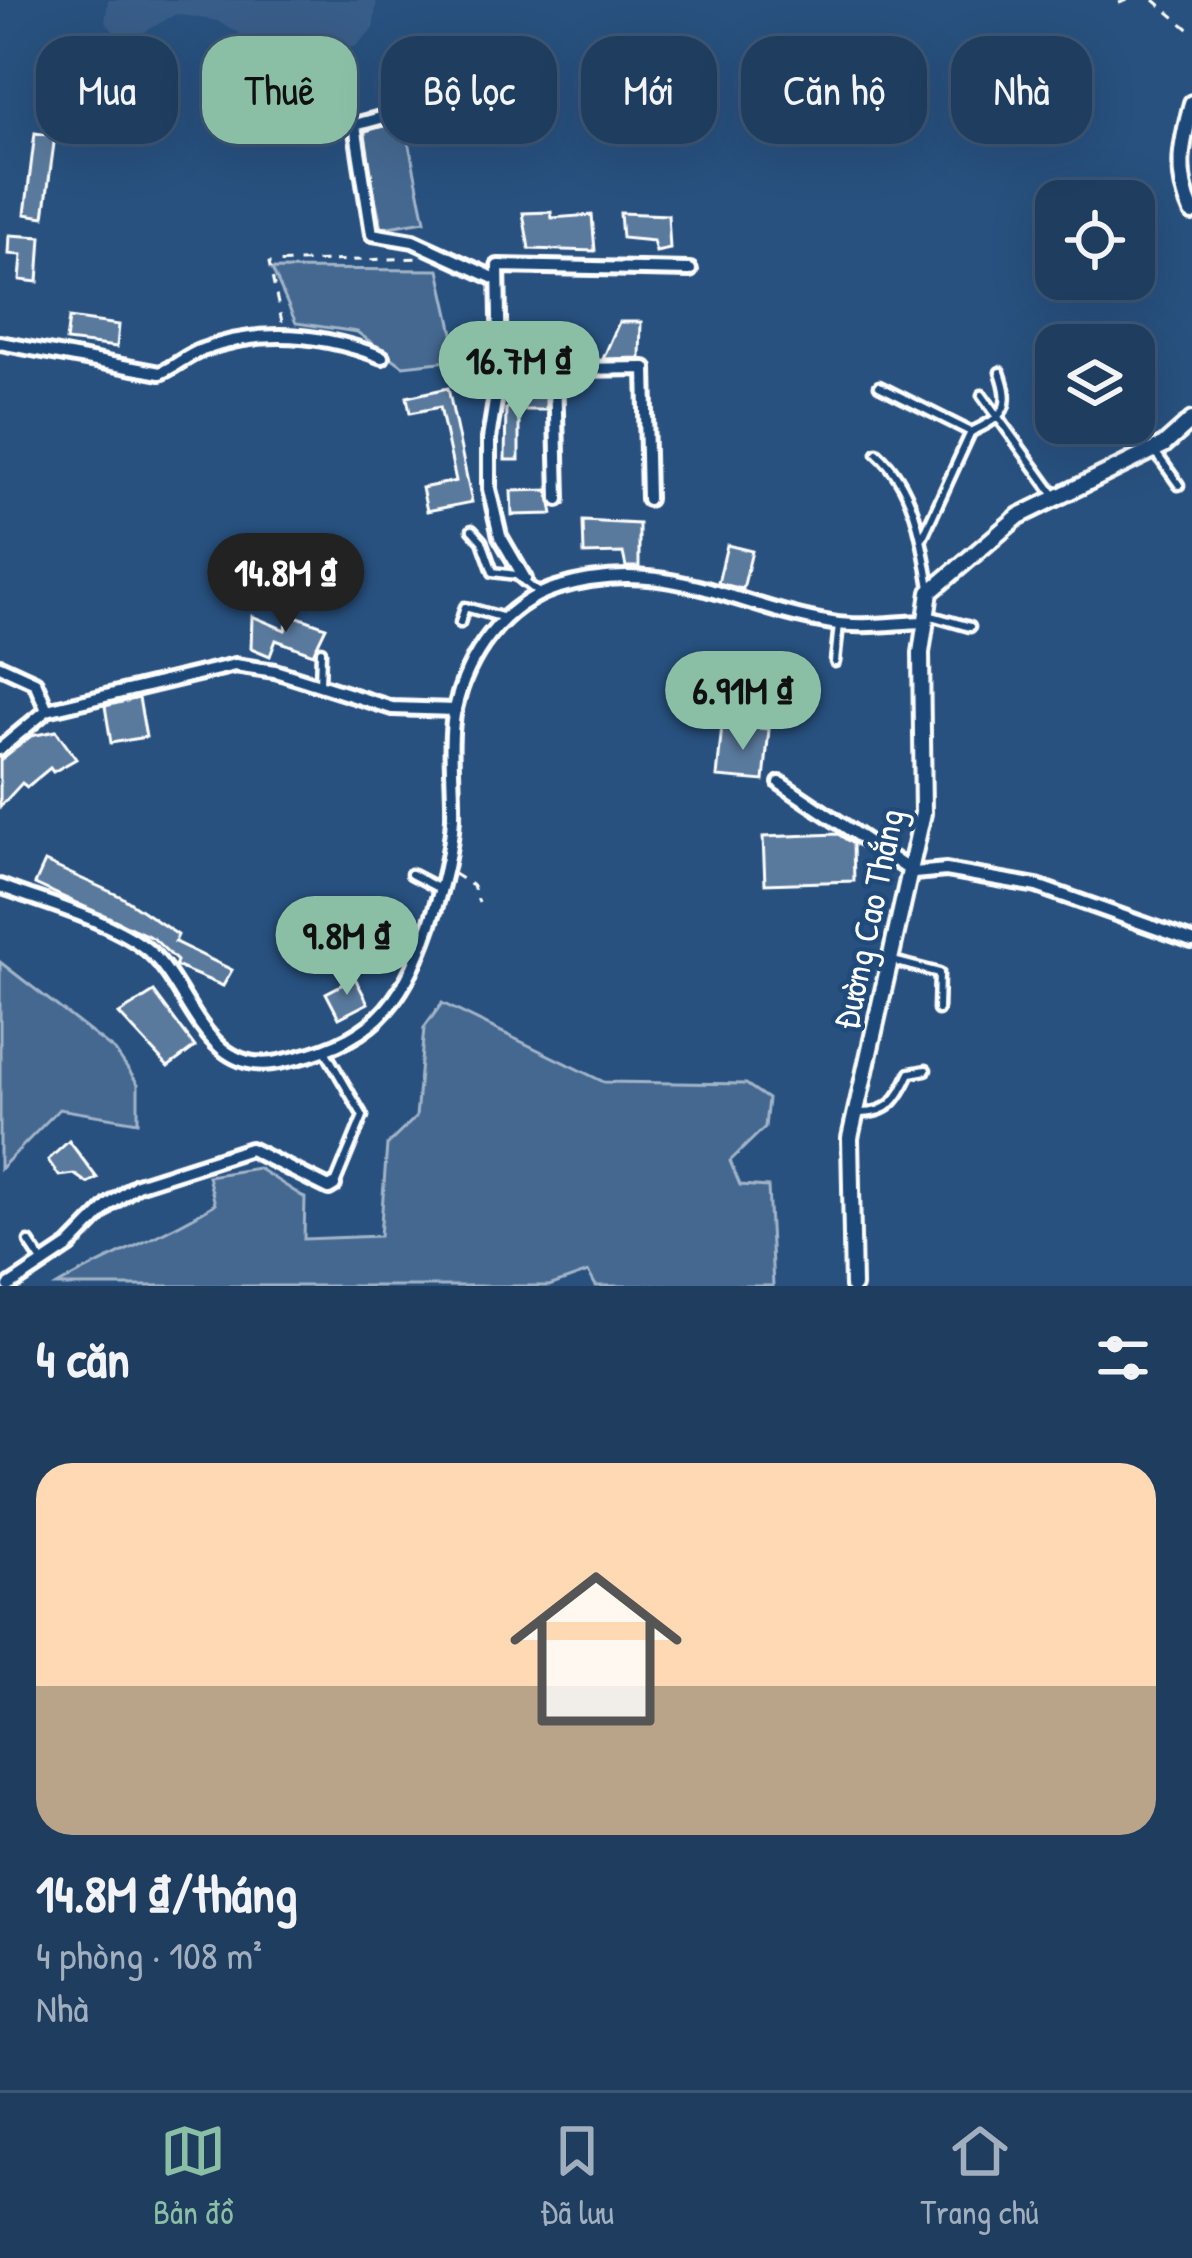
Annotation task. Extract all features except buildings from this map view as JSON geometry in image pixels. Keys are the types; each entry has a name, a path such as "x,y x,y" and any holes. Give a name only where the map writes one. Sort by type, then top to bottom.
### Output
{"street":[{"path":"1192,103 1181,184 1192,212"},
{"path":"381,118 355,125 372,234 413,241 498,280"},
{"path":"525,579 500,536 489,489 489,439 500,370 498,266 690,270"},
{"path":"0,343 160,373 197,351 286,335 336,339 382,357"},
{"path":"500,370 645,368 648,499"},
{"path":"555,369 558,500"},
{"path":"930,592 993,534 1055,496 1154,450 1192,420"},
{"path":"0,886 134,940 158,960 213,1041 239,1058 277,1063 324,1049 369,1026 403,992 446,872 453,824 455,710 479,650 505,618 540,595 601,580 656,578 711,587 839,624 924,618"},
{"name":"Đường Cao Thắng","path":"853,1286 848,1184 855,1113 914,873 924,797 924,618 930,592"},
{"path":"0,749 47,710 235,665 274,670 392,708 455,710"},
{"path":"0,666 35,682 47,710"},
{"path":"780,784 914,873 946,870 1036,886 1192,941"},
{"path":"9,1286 69,1246 109,1204 169,1171 215,1163 250,1149 329,1188 334,1185"}],"lane":[{"path":"922,538 971,432 999,419 1009,403 1000,372"},
{"path":"879,386 971,432"},
{"path":"982,395 1055,496"},
{"path":"1154,450 1179,485"},
{"path":"877,453 896,473 922,538 930,592"},
{"path":"472,530 482,541 494,572 525,579 540,595"},
{"path":"460,622 465,607 505,618"},
{"path":"924,618 970,628"},
{"path":"835,662 839,624"},
{"path":"320,651 320,686"},
{"path":"412,874 442,890"},
{"path":"893,961 938,973 938,1010"},
{"path":"324,1049 363,1116 334,1185"},
{"path":"855,1113 885,1110 901,1094 910,1073 926,1070"},
{"path":"29,1243 43,1263"}],"path":[{"path":"1119,3 1128,0"},
{"path":"1154,0 1192,32"},
{"path":"286,335 269,263 420,258"},
{"path":"446,872 470,882 478,903"}],"shaded area":[{"path":"108,0 377,0 373,29 357,45 357,36 244,36 217,21 176,14 141,34 117,35 105,22"},
{"path":"381,126 381,144 409,144 425,221 382,228 360,131"},
{"path":"272,269 439,270 459,360 403,366 357,332 296,323"},
{"path":"0,962 115,1051 138,1084 138,1122 59,1109 0,1169"},
{"path":"442,1003 604,1082 746,1084 768,1099 765,1127 730,1161 740,1185 768,1187 773,1286 596,1286 588,1272 549,1286 57,1286 215,1204 208,1176 258,1168 305,1198 304,1239 380,1236 387,1145 416,1117 424,1028"}]}
